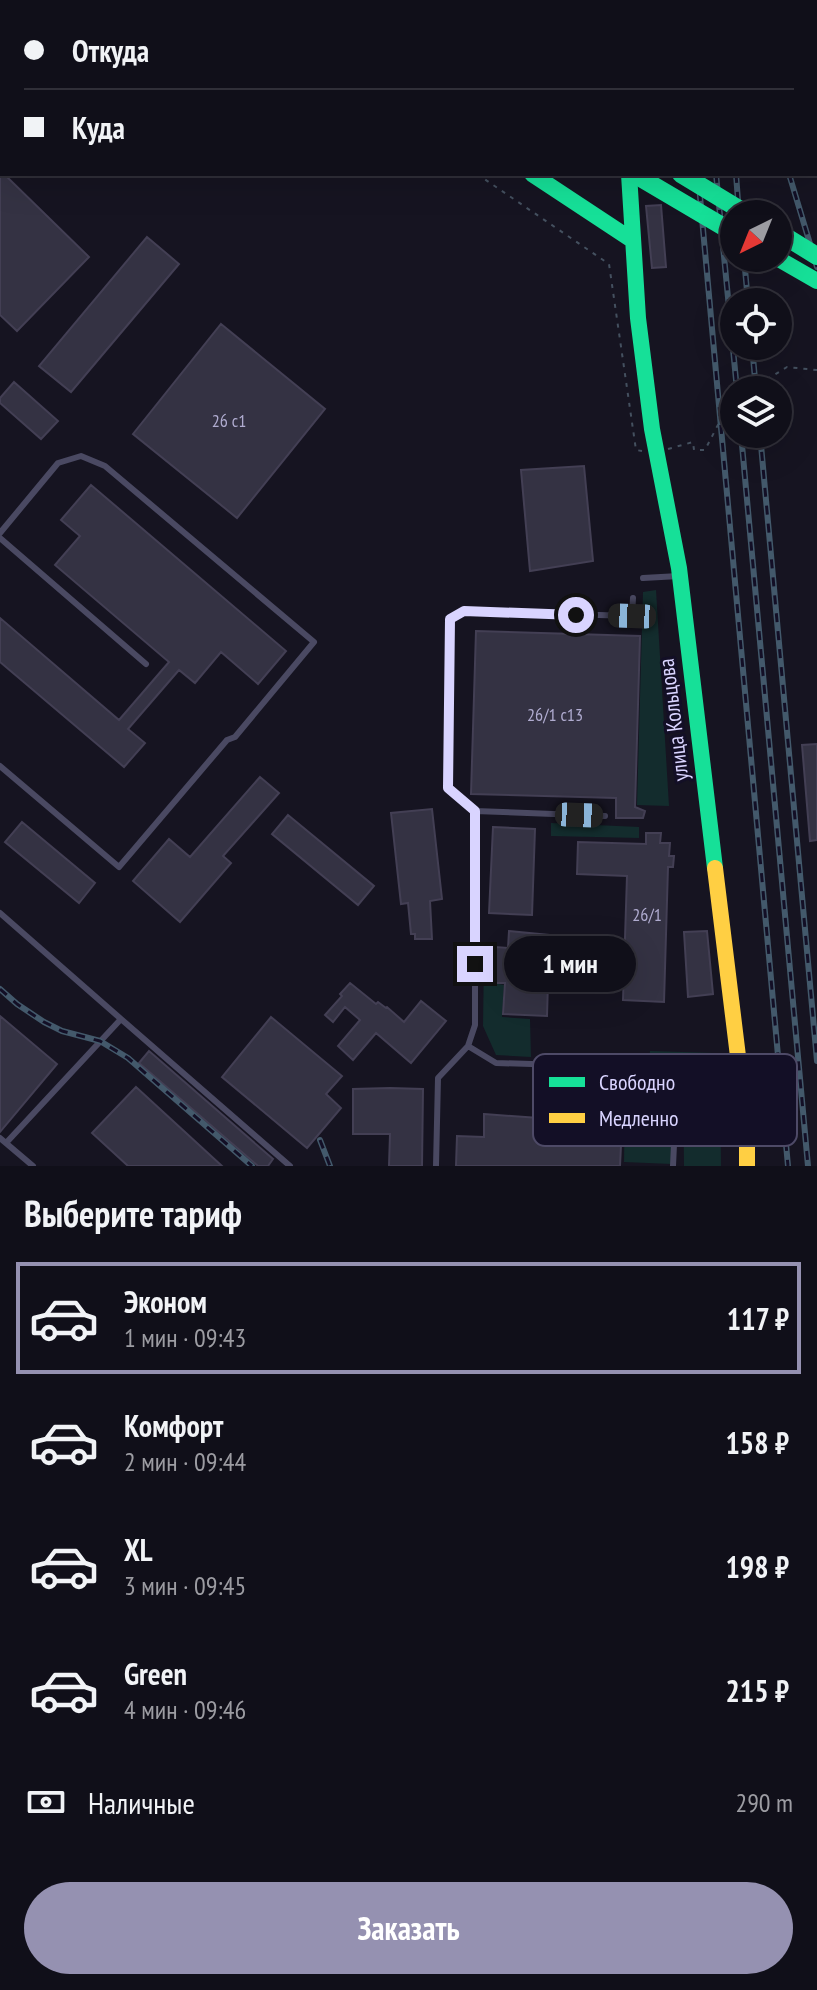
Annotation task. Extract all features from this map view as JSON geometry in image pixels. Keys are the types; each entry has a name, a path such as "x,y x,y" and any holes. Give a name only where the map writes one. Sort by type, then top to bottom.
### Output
{"street":[{"path":"535,176 632,240"},
{"name":"улица Кольцова","path":"631,176 638,318 656,453 680,576 738,1054"},
{"path":"634,176 720,225"},
{"path":"684,176 724,200"},
{"path":"792,241 817,256"},
{"path":"792,267 817,281"}],"lane":[{"path":"0,766 119,867 227,740 235,737 314,642 105,466 81,456 58,463 0,536 146,664"},
{"path":"643,578 680,576"},
{"path":"605,816 475,811 448,788 450,619 464,611 632,616 633,598"},
{"path":"436,1166 438,1078 468,1046 475,1025 475,811"},
{"path":"0,913 290,1166"},
{"path":"33,1166 3,1141 121,1019"},
{"path":"468,1046 496,1063 533,1064"},
{"path":"673,1166 674,1146"}],"path":[{"path":"480,176 609,264 636,450 656,453 693,442 694,450 705,450 720,421"},
{"path":"773,376 787,367 817,370"}],"green space":[{"path":"656,590 669,806 637,805 643,592"},
{"path":"551,823 639,827 639,838 551,836"},
{"path":"484,958 493,958 493,983 504,985 502,1017 530,1019 531,1057 496,1055 483,1026"},
{"path":"650,1051 715,1054 650,1054"},
{"path":"624,1146 674,1146 672,1164 624,1162"},
{"path":"684,1146 721,1146 721,1166 684,1166"}],"building":[{"path":"0,176 6,176 89,257 17,331 0,315"},
{"path":"661,205 666,267 652,268 646,206"},
{"path":"147,237 179,264 71,392 39,366"},
{"path":"221,324 325,409 237,518 133,434"},
{"path":"14,382 58,421 41,439 0,403 0,398"},
{"path":"584,466 593,561 530,571 521,470"},
{"path":"91,485 286,651 258,684 221,652 195,683 179,670 128,729 145,743 124,767 0,662 0,618 119,720 169,662 55,565 80,536 61,520"},
{"path":"476,631 640,636 635,807 645,811 643,818 616,818 616,798 471,794"},
{"path":"817,744 817,840 810,841 802,745"},
{"path":"260,777 279,793 223,856 231,863 180,922 133,881 169,839 190,857"},
{"path":"432,809 442,899 430,901 432,939 415,939 415,934 411,934 408,903 401,904 391,813"},
{"path":"288,815 374,886 358,905 272,834"},
{"path":"22,822 95,883 79,903 5,842"},
{"path":"493,827 535,829 532,915 489,913"},
{"path":"646,833 661,833 660,843 670,843 669,856 674,856 673,867 668,867 664,1002 623,1000 627,876 577,874 578,842 646,844"},
{"path":"509,931 549,935 548,970 568,971 567,982 548,982 547,1016 503,1014 505,983 494,983 496,947 508,948"},
{"path":"707,931 713,994 688,997 684,932"},
{"path":"350,983 404,1022 421,1001 446,1021 411,1063 376,1033 353,1060 338,1046 360,1020 345,1007 333,1022 325,1015"},
{"path":"0,1016 57,1064 0,1132"},
{"path":"271,1017 342,1076 326,1094 341,1108 307,1148 222,1077"},
{"path":"149,1051 273,1159 268,1166 258,1166 139,1063"},
{"path":"136,1087 222,1166 128,1166 92,1133"},
{"path":"353,1089 423,1089 422,1166 389,1166 390,1134 353,1134"},
{"path":"484,1114 533,1118 533,1146 621,1146 620,1166 456,1166 457,1136 484,1137"}],"railway":[{"path":"698,176 778,1054"},
{"path":"716,176 736,376"},
{"path":"736,176 738,200"},
{"path":"790,176 817,267"},
{"path":"745,272 747,288"},
{"path":"753,360 755,376"},
{"path":"742,448 808,1166"},
{"path":"761,448 817,1061"},
{"path":"0,989 44,1022 62,1031 100,1041 128,1058 252,1166"},
{"path":"320,1140 330,1166"},
{"path":"786,1146 788,1166"}],"traffic: fast":[{"path":"535,176 632,240"},
{"path":"629,176 638,318 652,429 679,568 715,868"},
{"path":"637,176 720,225"},
{"path":"684,176 724,200"},
{"path":"792,241 817,256"},
{"path":"792,267 817,281"}],"traffic: slow":[{"path":"715,868 738,1054"},
{"path":"747,1146 747,1166"}],"route":[{"path":"475,964 475,811 448,788 450,619 464,611 576,615"}]}
